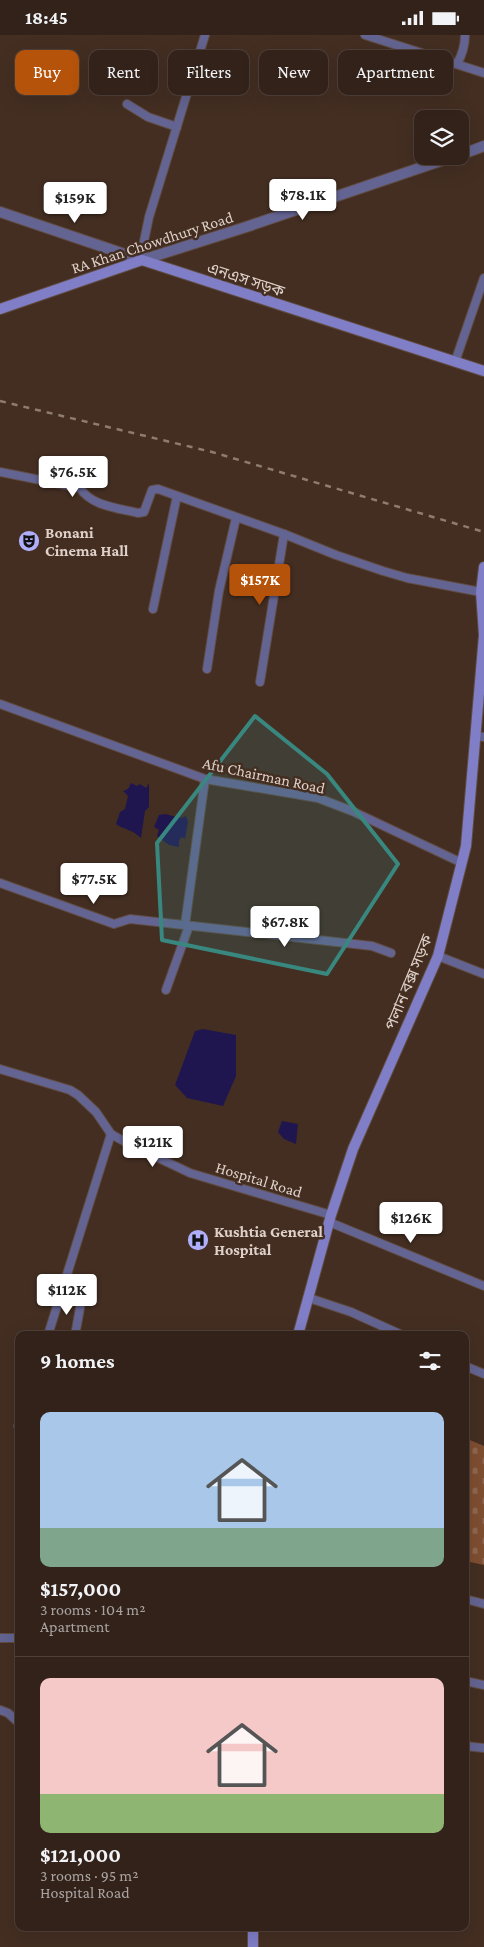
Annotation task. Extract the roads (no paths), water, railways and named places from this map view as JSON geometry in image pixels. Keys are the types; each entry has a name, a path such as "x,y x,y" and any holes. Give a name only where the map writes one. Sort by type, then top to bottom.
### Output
{"main road":[{"name":"RA Khan Chowdhury Road","path":"0,309 142,260"},
{"name":"এনএস সড়ক","path":"142,260 484,371"},
{"name":"পলান বক্স সড়ক","path":"299,1331 330,1219 353,1149 438,956 462,863 466,846 480,736 484,635 481,592 484,567"},
{"path":"253,1931 253,1947"}],"street":[{"path":"142,260 149,217 205,35"},
{"path":"365,35 484,73"},
{"path":"457,64 462,55 465,35"},
{"path":"127,103 148,117 177,127"},
{"path":"469,152 484,147"},
{"name":"RA Khan Chowdhury Road","path":"142,260 429,165"},
{"name":"এনএস সড়ক","path":"0,212 142,260"},
{"path":"455,362 484,278"},
{"path":"0,472 80,488 84,495 93,501 138,513 144,512 152,490 155,489 383,571 481,592"},
{"path":"153,609 177,496"},
{"path":"207,669 219,591 236,517"},
{"path":"260,682 284,534"},
{"name":"Afu Chairman Road","path":"0,704 205,779 318,798 352,811 462,863"},
{"path":"166,990 187,926 205,779"},
{"path":"0,883 114,924 130,919 372,946 391,953"},
{"path":"438,956 484,974"},
{"name":"Hospital Road","path":"0,1069 70,1090 96,1112 111,1134 190,1173 330,1219 484,1286"},
{"path":"49,1331 111,1134"},
{"path":"76,1331 82,1297"},
{"path":"309,1298 351,1312 393,1331"},
{"path":"469,1368 484,1374"},
{"path":"469,1600 484,1604"},
{"path":"0,1638 15,1638"},
{"path":"469,1682 484,1685"},
{"path":"0,1711 8,1713 15,1719"},
{"path":"469,1746 484,1748"}],"railway":[{"path":"0,401 212,452 484,532"}],"place":[{"name":"Bonani Cinema Hall","path":"29,541"},
{"name":"Kushtia General Hospital","path":"198,1240"}]}
